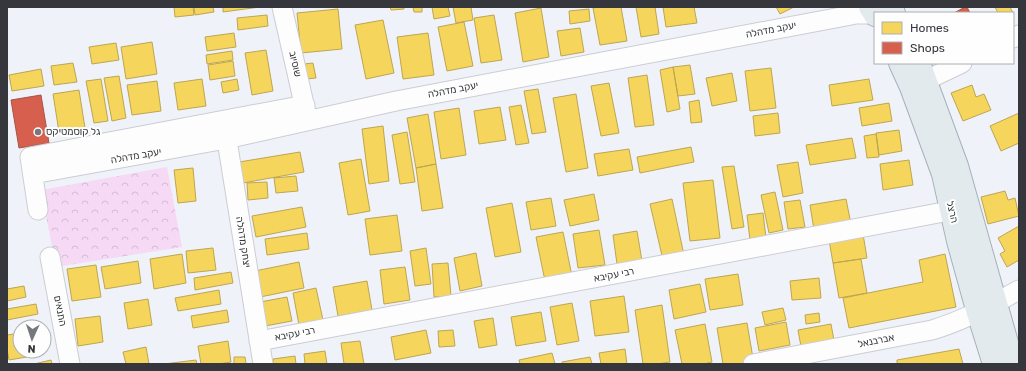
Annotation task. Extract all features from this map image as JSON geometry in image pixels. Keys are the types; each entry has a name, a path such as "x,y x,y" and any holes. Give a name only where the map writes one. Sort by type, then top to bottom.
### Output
{"main road":[{"name":"הרצל","path":"901,64 919,77 957,166 960,209 986,308 994,364"},
{"name":"הרצל","path":"986,308 1013,364"}],"street":[{"name":"שוסיוב","path":"282,7 307,113"},
{"name":"יעקב מדהלה","path":"31,166 223,121 381,104 856,14 874,14"},
{"path":"919,77 959,64"},
{"name":"יעקב מדהלה","path":"31,166 226,139 307,113"},
{"name":"יצחק מדהלה","path":"223,121 263,364"},
{"path":"31,166 38,210"},
{"name":"רבי עקיבא","path":"259,341 960,209"},
{"name":"התנאים","path":"50,257 70,364"},
{"name":"אברבנאל","path":"753,364 932,330 952,324 1019,290"}],"green space":[{"path":"167,167 182,247 56,267 41,190"}],"building: Homes":[{"path":"174,7 193,7 194,15 175,17"},
{"path":"194,7 213,7 214,12 195,15"},
{"path":"223,7 260,7 223,12"},
{"path":"390,7 404,7 404,9 391,10"},
{"path":"413,7 422,7 422,12 414,12"},
{"path":"432,7 448,7 450,16 434,19"},
{"path":"453,7 471,7 473,20 456,23"},
{"path":"621,7 627,41 600,45 593,8"},
{"path":"636,7 655,7 659,34 641,37"},
{"path":"663,7 694,7 697,23 666,27"},
{"path":"776,7 794,7 780,14"},
{"path":"995,7 1010,7 1012,12 998,12"},
{"path":"541,8 549,57 523,62 515,13"},
{"path":"338,9 342,49 301,53 297,13"},
{"path":"589,9 590,21 570,24 569,11"},
{"path":"267,15 268,26 238,30 237,18"},
{"path":"494,15 502,60 481,63 474,18"},
{"path":"383,20 394,73 366,79 355,25"},
{"path":"464,22 473,66 447,71 438,27"},
{"path":"580,28 584,52 561,56 557,31"},
{"path":"234,33 236,47 207,51 205,37"},
{"path":"428,33 434,75 403,79 397,37"},
{"path":"152,42 157,74 126,79 121,47"},
{"path":"116,43 119,60 92,64 89,47"},
{"path":"266,50 273,91 252,95 245,53"},
{"path":"232,51 233,60 207,64 206,55"},
{"path":"233,61 235,76 210,80 208,65"},
{"path":"73,63 77,82 54,85 51,66"},
{"path":"313,63 316,78 306,79 304,64"},
{"path":"690,65 695,94 678,96 673,67"},
{"path":"673,67 680,109 667,112 660,70"},
{"path":"771,68 776,108 750,111 745,71"},
{"path":"41,69 44,86 12,91 9,75"},
{"path":"732,73 737,101 712,106 706,78"},
{"path":"647,75 654,125 635,127 628,78"},
{"path":"119,76 126,118 112,121 104,78"},
{"path":"101,79 108,121 94,123 86,81"},
{"path":"202,79 206,106 178,110 174,83"},
{"path":"237,79 239,90 223,93 221,82"},
{"path":"869,79 873,100 832,106 829,85"},
{"path":"157,81 161,111 132,115 127,85"},
{"path":"609,83 619,133 601,136 591,86"},
{"path":"972,85 976,97 984,94 991,110 963,121 951,93"},
{"path":"538,89 546,132 532,134 524,91"},
{"path":"79,90 85,128 59,132 53,94"},
{"path":"576,94 588,168 566,172 553,98"},
{"path":"699,100 702,122 691,123 689,102"},
{"path":"889,103 892,121 862,126 859,108"},
{"path":"521,105 529,143 516,145 509,107"},
{"path":"500,107 506,140 479,144 474,111"},
{"path":"459,108 466,155 441,159 434,112"},
{"path":"778,113 780,133 755,136 753,116"},
{"path":"1019,113 1019,143 1001,151 990,126"},
{"path":"428,114 436,164 416,168 407,118"},
{"path":"383,126 389,181 369,184 362,129"},
{"path":"899,130 902,151 879,155 876,133"},
{"path":"407,132 415,182 400,184 392,135"},
{"path":"876,134 879,157 867,158 864,136"},
{"path":"852,138 856,158 810,165 806,145"},
{"path":"691,147 694,162 640,173 637,157"},
{"path":"629,149 633,170 598,176 594,154"},
{"path":"300,152 304,172 243,183 239,162"},
{"path":"361,159 370,211 348,215 339,163"},
{"path":"909,160 913,185 883,190 880,164"},
{"path":"798,162 803,193 783,197 777,165"},
{"path":"436,164 443,208 422,211 416,168"},
{"path":"734,166 744,227 732,229 722,167"},
{"path":"193,168 196,201 178,203 174,170"},
{"path":"296,176 298,191 276,193 274,178"},
{"path":"713,180 720,238 690,241 683,183"},
{"path":"267,182 268,198 248,200 247,183"},
{"path":"1005,191 1008,200 1015,198 1019,216 988,224 981,197"},
{"path":"775,192 783,230 769,233 761,195"},
{"path":"594,194 599,220 570,226 564,200"},
{"path":"551,198 556,226 531,230 526,202"},
{"path":"672,199 684,255 663,260 650,204"},
{"path":"846,199 851,224 814,230 810,205"},
{"path":"800,200 805,227 788,229 784,202"},
{"path":"512,203 521,252 495,257 486,208"},
{"path":"302,207 306,227 256,237 252,216"},
{"path":"763,213 766,238 750,240 747,215"},
{"path":"397,215 402,251 370,255 365,219"},
{"path":"1019,226 1019,260 1007,267 1000,254 1005,251 998,238"},
{"path":"599,230 605,265 578,268 573,234"},
{"path":"637,231 642,261 617,264 613,235"},
{"path":"563,232 572,276 545,281 536,237"},
{"path":"307,233 309,249 267,255 265,239"},
{"path":"863,234 867,258 833,263 829,240"},
{"path":"213,248 216,270 188,273 186,251"},
{"path":"426,248 431,284 415,286 410,251"},
{"path":"476,253 482,286 460,291 454,258"},
{"path":"182,254 186,283 154,289 150,259"},
{"path":"945,254 956,307 849,328 843,298 923,282 919,260"},
{"path":"861,259 867,293 839,298 833,263"},
{"path":"138,261 141,283 105,289 101,267"},
{"path":"299,262 304,288 260,297 255,271"},
{"path":"448,263 451,296 434,297 432,264"},
{"path":"96,265 101,297 72,301 67,269"},
{"path":"405,267 410,300 384,304 380,270"},
{"path":"231,272 233,283 195,290 194,278"},
{"path":"738,274 743,305 710,310 705,279"},
{"path":"819,278 821,298 792,300 790,281"},
{"path":"367,281 372,310 338,316 333,287"},
{"path":"700,284 706,312 674,319 669,290"},
{"path":"24,286 26,297 7,301 7,289"},
{"path":"316,288 323,320 299,325 293,293"},
{"path":"219,290 221,304 178,311 175,298"},
{"path":"624,296 629,332 595,336 590,301"},
{"path":"287,297 292,321 265,326 260,302"},
{"path":"148,299 152,325 128,329 124,303"},
{"path":"572,303 579,341 557,345 550,307"},
{"path":"36,304 38,314 7,320 7,309"},
{"path":"662,305 670,362 643,364 635,310"},
{"path":"783,308 786,320 765,325 762,312"},
{"path":"227,310 229,322 193,328 191,316"},
{"path":"541,312 546,341 516,346 511,317"},
{"path":"819,313 820,322 806,324 805,315"},
{"path":"100,316 103,342 78,346 75,319"},
{"path":"493,318 497,345 479,348 474,321"},
{"path":"786,322 790,345 759,351 755,328"},
{"path":"747,323 754,364 723,364 717,328"},
{"path":"705,324 712,362 704,364 682,364 675,330"},
{"path":"831,324 835,346 802,352 798,330"},
{"path":"426,330 431,353 395,360 391,337"},
{"path":"453,330 455,346 439,347 438,331"},
{"path":"12,334 12,359 15,359 9,360 7,335"},
{"path":"228,341 231,362 201,364 198,346"},
{"path":"360,341 364,364 344,364 341,343"},
{"path":"146,347 149,364 126,364 123,352"},
{"path":"625,349 627,364 601,364 599,353"},
{"path":"959,349 963,364 897,364 897,360"},
{"path":"325,351 327,364 305,364 304,354"},
{"path":"552,353 555,364 520,364 519,360"},
{"path":"295,356 296,364 273,364 273,359"},
{"path":"234,357 245,357 246,364 234,364"},
{"path":"590,357 592,364 562,364 562,362"},
{"path":"51,360 52,364 34,364"},
{"path":"196,360 197,364 164,364"}],"building: Shops":[{"path":"967,7 970,12 956,12"},
{"path":"41,95 49,143 19,148 11,100"}],"place":[{"name":"גל קוסמטיקס","path":"38,132"}]}
